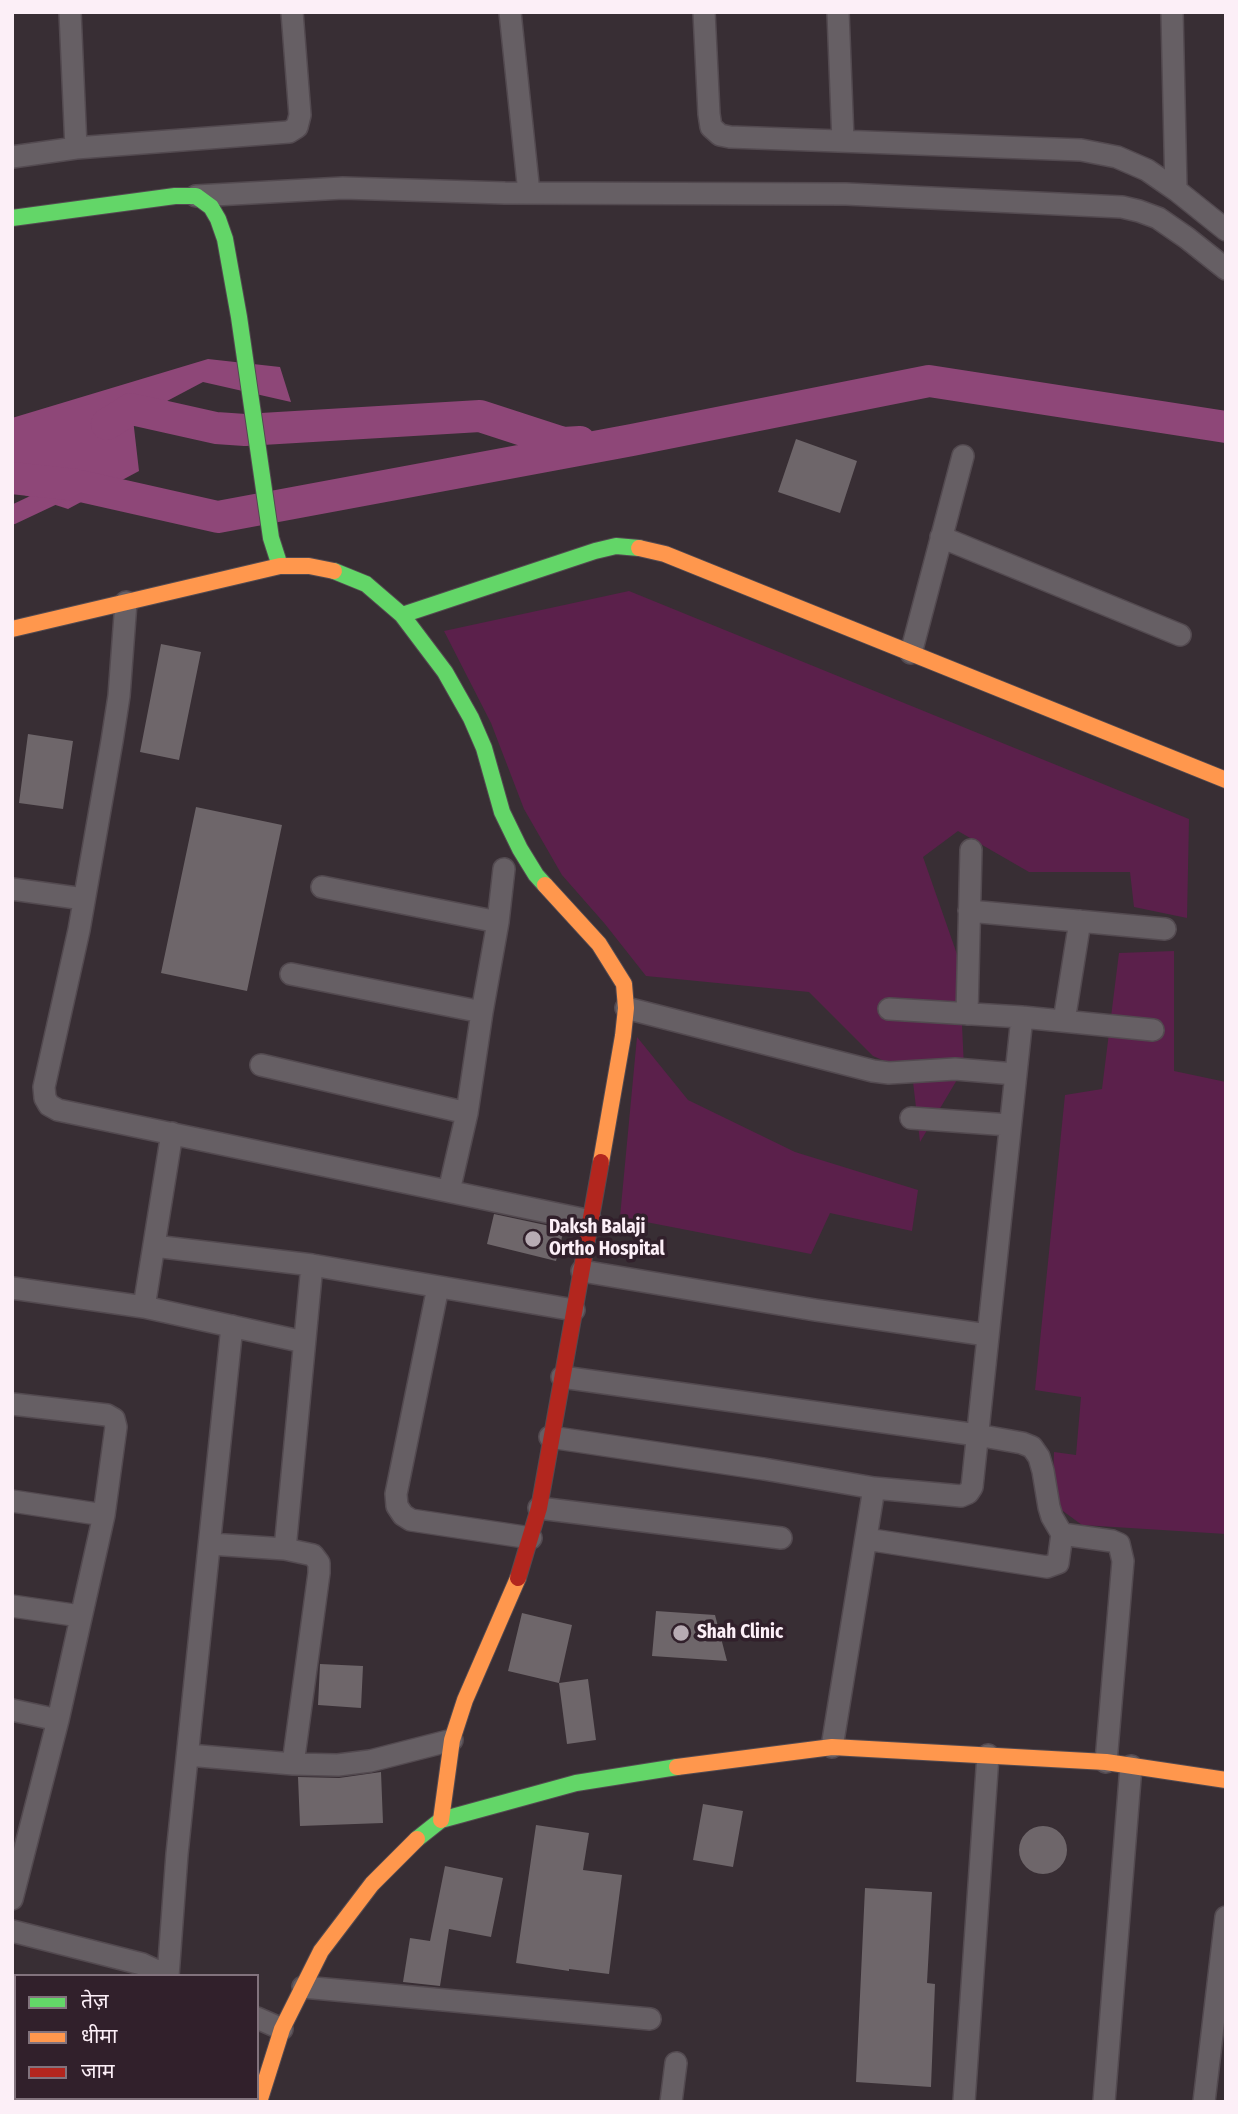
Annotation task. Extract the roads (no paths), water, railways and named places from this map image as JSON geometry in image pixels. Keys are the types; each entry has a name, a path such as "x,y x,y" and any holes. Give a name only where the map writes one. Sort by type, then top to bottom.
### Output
{"street":[{"path":"70,12 76,148"},
{"path":"12,157 76,148 289,132 297,127 300,115 292,12"},
{"path":"510,12 529,193"},
{"path":"704,12 709,114 712,127 720,135 1081,150 1117,157 1147,170 1226,230"},
{"path":"838,12 843,141"},
{"path":"1172,12 1176,190"},
{"path":"12,218 175,196 343,188 529,193 846,194 1122,207 1158,218 1226,270"},
{"path":"196,196 211,206 225,239 271,538 280,566"},
{"path":"911,653 963,456"},
{"path":"942,537 1180,635"},
{"path":"402,615 594,551 616,546 642,548 665,554 1226,780"},
{"path":"12,629 280,566 309,566 346,575 366,584 402,615 444,672 471,718 484,748 502,811 520,849 536,875 599,944 624,984 626,1008 623,1035 539,1508 518,1578 465,1700 452,1740 441,1820"},
{"path":"126,603 119,696 84,899 44,1087 49,1105 58,1110 591,1221"},
{"path":"967,1014 971,850"},
{"path":"449,1191 467,1112 504,869"},
{"path":"323,887 498,922"},
{"path":"12,889 84,899"},
{"path":"969,911 1165,929"},
{"path":"1064,1021 1080,921"},
{"path":"290,974 482,1012"},
{"path":"626,1008 873,1072 955,1069 1015,1074"},
{"path":"889,1009 1022,1017 1153,1030"},
{"path":"550,1437 874,1488 953,1496 968,1493 972,1487 1022,1017"},
{"path":"261,1065 467,1112"},
{"path":"911,1118 1009,1125"},
{"path":"144,1307 172,1133"},
{"path":"154,1246 312,1265 574,1310"},
{"path":"285,1549 312,1265"},
{"path":"582,1271 815,1310 987,1335"},
{"path":"438,1287 396,1494 397,1506 402,1515 411,1520 531,1538"},
{"path":"12,1288 144,1307 304,1342"},
{"path":"168,1974 177,1854 232,1326"},
{"path":"562,1377 1022,1443 1032,1447 1039,1457 1052,1517 1062,1534 1058,1563 1047,1567 866,1539"},
{"path":"12,1404 107,1415 114,1419 116,1437 104,1515 58,1720 12,1899"},
{"path":"832,1747 874,1488"},
{"path":"12,1501 104,1515"},
{"path":"539,1508 781,1538"},
{"path":"1062,1534 1112,1541 1118,1544 1122,1553 1106,1762"},
{"path":"210,1544 285,1549 313,1555 319,1563 293,1764"},
{"path":"12,1606 80,1616"},
{"path":"12,1710 58,1720"},
{"path":"188,1755 338,1765 370,1761 452,1740"},
{"path":"259,2096 282,2029 321,1951 372,1884 412,1843 441,1820 587,1781 832,1747 1106,1762 1226,1780"},
{"path":"964,2102 988,1755"},
{"path":"1104,2102 1131,1766"},
{"path":"1204,2102 1226,1917"},
{"path":"12,1931 142,1964 164,1974"},
{"path":"303,1987 650,2019"},
{"path":"259,2019 282,2029"},
{"path":"671,2102 676,2063"}],"waterway":[{"path":"12,478 76,485 218,517 632,440 929,381 1226,427"},
{"path":"107,424 131,409 216,428 245,430 480,416 563,443 580,442"},
{"path":"12,515 65,490"}],"place":[{"name":"Daksh Balaji Ortho Hospital","path":"533,1239"},
{"name":"Shah Clinic","path":"681,1633"}]}
